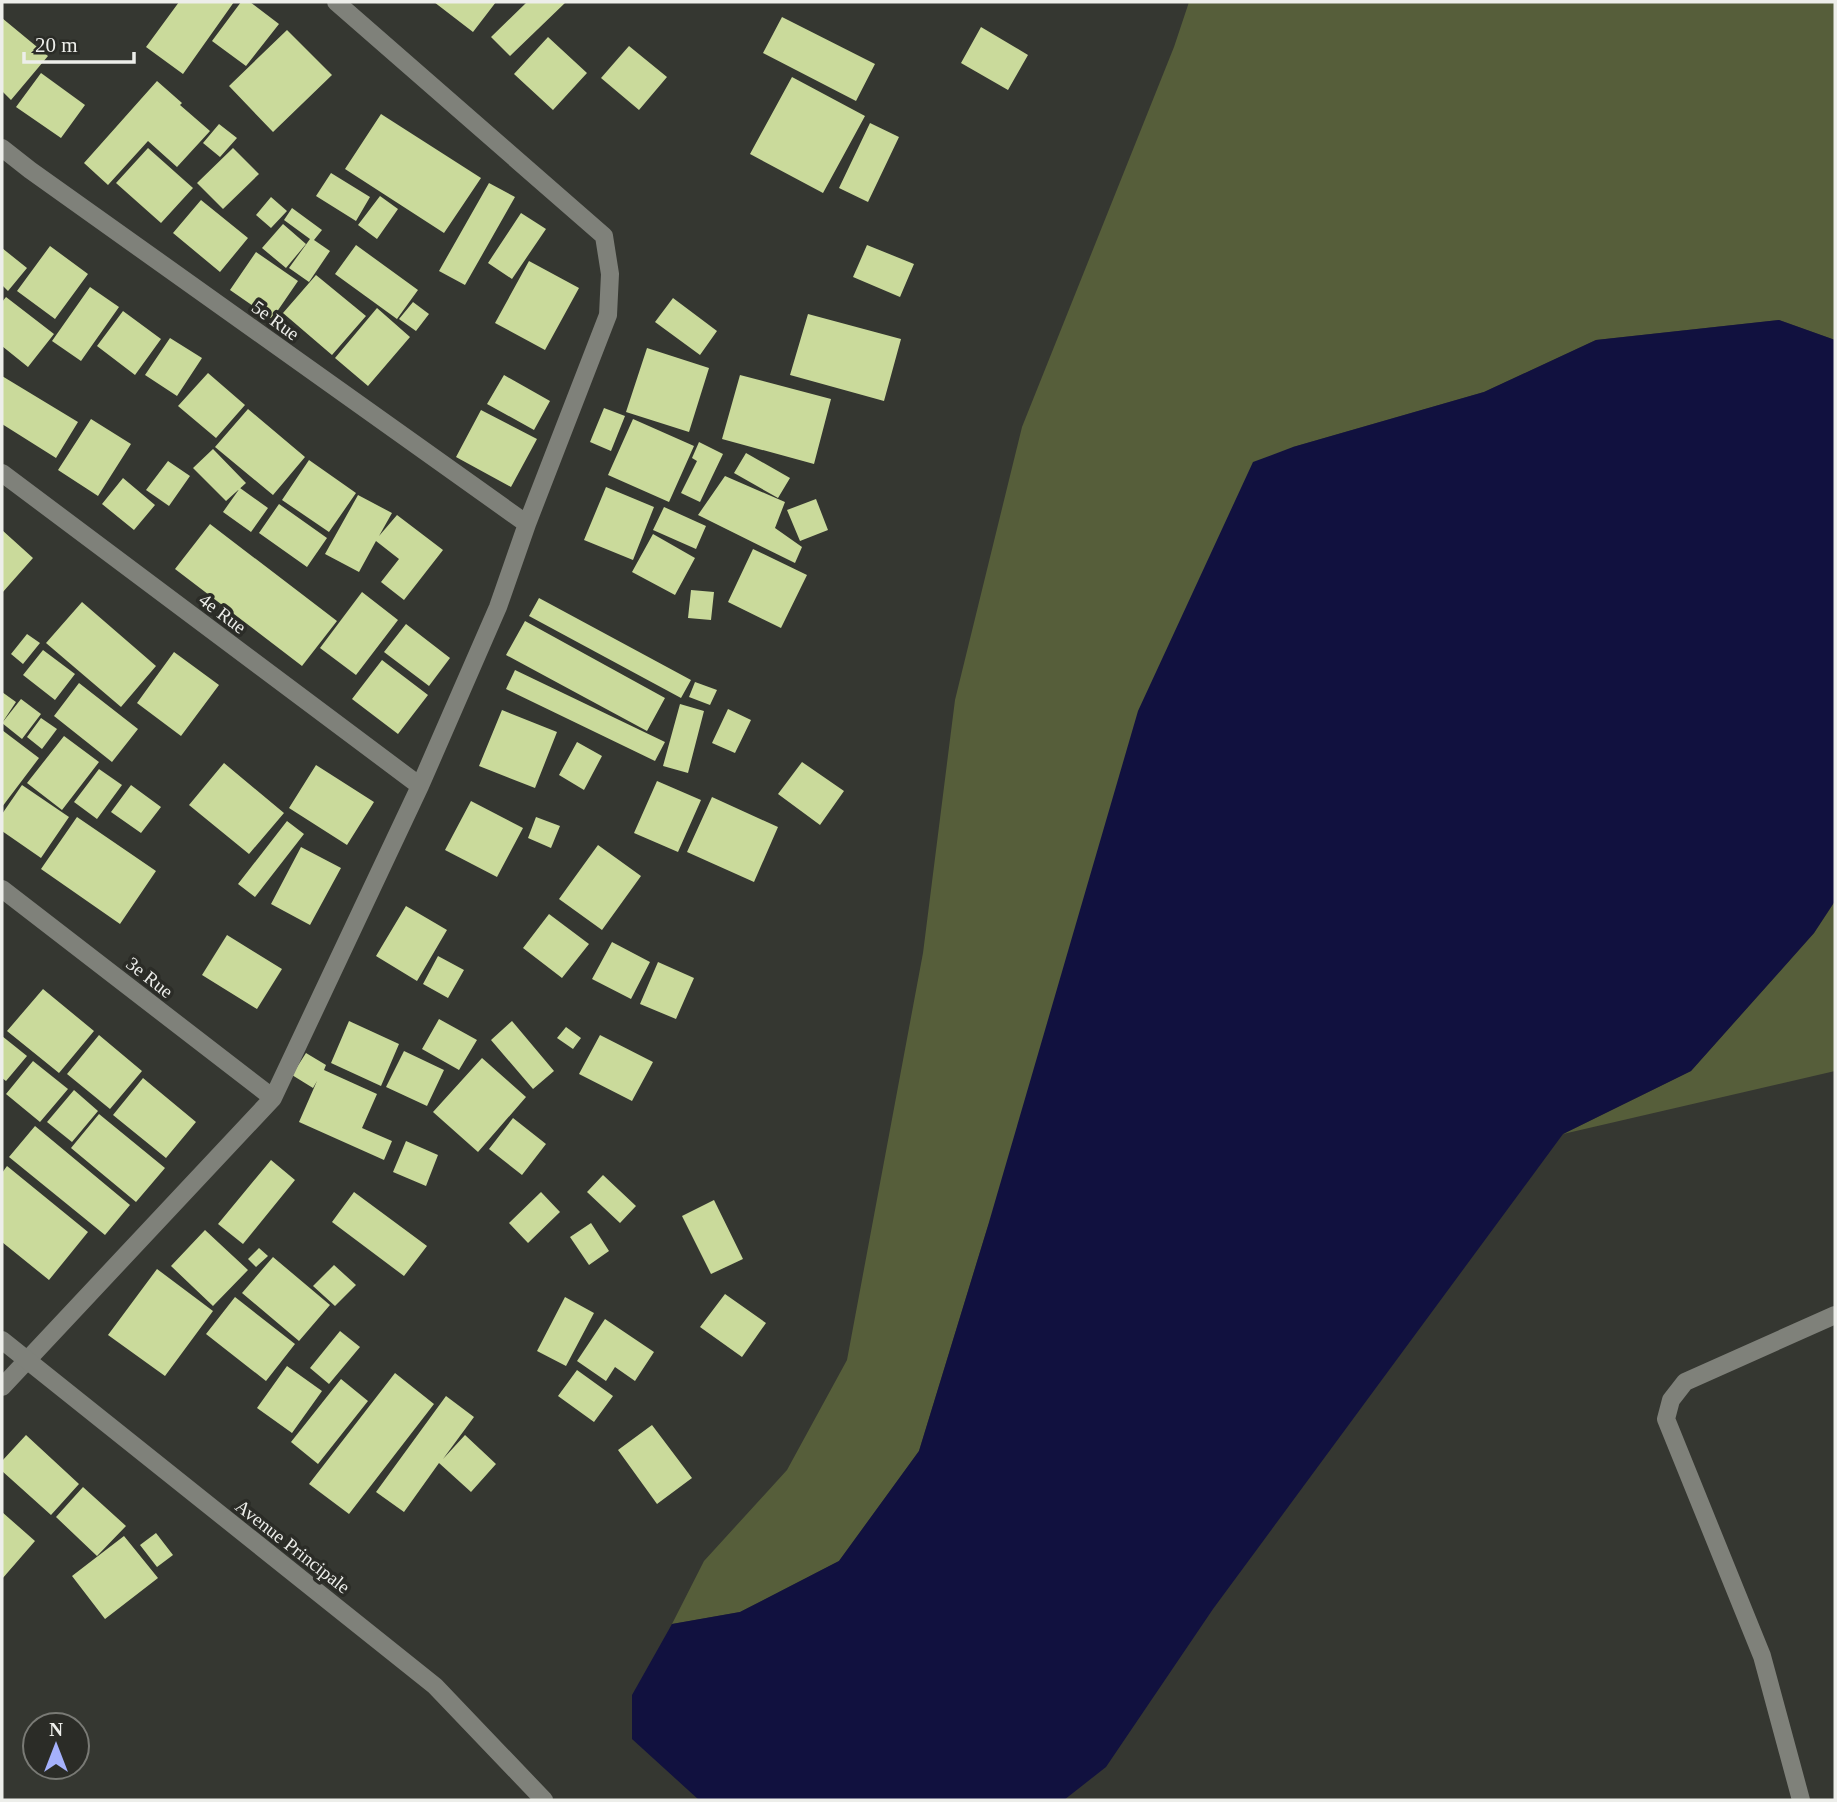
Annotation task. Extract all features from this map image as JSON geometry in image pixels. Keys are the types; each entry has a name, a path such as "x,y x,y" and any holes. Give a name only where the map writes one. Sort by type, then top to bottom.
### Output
{"street":[{"path":"2,1387 273,1098 420,786 498,607 527,524 608,315 610,274 604,236 356,8 337,2"},
{"name":"5e Rue","path":"2,148 527,524"},
{"name":"4e Rue","path":"2,473 420,786"},
{"name":"3e Rue","path":"2,889 273,1098"},
{"path":"1801,1800 1762,1656 1666,1419 1671,1400 1685,1382 1835,1315"},
{"name":"Avenue Principale","path":"2,1340 435,1686 544,1800"}],"green space":[{"path":"1189,2 1835,2 1835,340 1779,320 1596,340 1484,392 1293,447 987,1229 919,1451 839,1561 740,1612 672,1624 704,1561 787,1470 847,1360 923,953 955,700 1022,427 1174,47"},
{"path":"1835,901 1835,1071 1563,1134 1691,1071 1814,933"}],"shaded area":[{"path":"1779,320 1835,340 1835,901 1814,933 1691,1071 1563,1134 1213,1609 1106,1767 1064,1800 699,1800 632,1739 632,1695 672,1624 740,1612 839,1561 919,1451 987,1229 1138,711 1253,462 1293,447 1484,392 1596,340"}],"building":[{"path":"179,2 234,2 183,74 146,47"},
{"path":"241,2 250,2 279,24 246,66 212,41"},
{"path":"434,2 496,2 473,32"},
{"path":"527,2 566,2 510,56 491,37"},
{"path":"782,17 875,64 856,101 763,53"},
{"path":"2,18 48,56 11,100 2,91"},
{"path":"981,27 1028,55 1008,90 961,63"},
{"path":"287,30 332,75 273,132 229,86"},
{"path":"548,37 587,73 553,110 514,74"},
{"path":"629,46 667,77 639,110 601,78"},
{"path":"41,73 85,105 61,138 16,107"},
{"path":"792,77 865,116 823,193 750,154"},
{"path":"157,81 210,131 177,167 148,141 108,185 84,163"},
{"path":"381,114 481,178 444,233 345,169"},
{"path":"870,123 899,137 868,202 839,188"},
{"path":"219,124 237,138 220,157 203,143"},
{"path":"148,148 193,188 161,223 116,183"},
{"path":"233,148 259,174 223,209 197,183"},
{"path":"331,173 370,197 356,221 316,196"},
{"path":"489,183 515,197 465,285 439,271"},
{"path":"380,196 398,209 377,239 358,225"},
{"path":"271,197 287,211 271,228 256,215"},
{"path":"201,200 248,238 220,272 173,233"},
{"path":"292,208 322,230 314,240 330,251 309,282 289,268 310,239 284,220"},
{"path":"521,213 546,229 512,279 488,263"},
{"path":"283,224 306,244 286,268 262,248"},
{"path":"356,245 418,290 397,319 335,274"},
{"path":"867,245 914,264 900,297 853,277"},
{"path":"50,246 88,274 55,319 17,291"},
{"path":"2,248 27,268 8,291 2,285"},
{"path":"256,252 298,281 272,319 230,290"},
{"path":"529,261 579,288 545,350 495,323"},
{"path":"316,275 366,316 332,355 283,313"},
{"path":"90,287 119,307 81,361 52,341"},
{"path":"6,297 54,334 28,367 2,346 2,302"},
{"path":"673,298 717,331 700,355 655,322"},
{"path":"413,302 429,314 416,331 399,319"},
{"path":"377,308 410,337 368,386 335,358"},
{"path":"123,311 161,339 135,375 97,346"},
{"path":"808,314 901,339 884,401 790,375"},
{"path":"170,338 202,358 177,396 145,375"},
{"path":"647,348 709,368 689,432 626,412"},
{"path":"208,373 245,405 216,438 178,406"},
{"path":"504,375 550,401 534,430 487,404"},
{"path":"740,375 831,399 814,464 722,439"},
{"path":"2,376 78,422 56,458 2,424"},
{"path":"604,408 625,416 611,451 590,442"},
{"path":"248,409 305,457 273,495 215,447"},
{"path":"481,410 537,439 511,487 456,457"},
{"path":"91,419 131,444 98,496 58,470"},
{"path":"633,419 694,446 669,502 608,475"},
{"path":"699,442 723,454 700,502 681,493 697,461 692,458"},
{"path":"213,449 246,483 226,501 193,468"},
{"path":"746,453 790,478 778,498 734,473"},
{"path":"309,460 356,493 329,532 282,500"},
{"path":"168,461 190,476 169,506 146,490"},
{"path":"725,476 785,502 775,528 802,547 795,563 698,515"},
{"path":"123,478 155,505 134,530 102,504"},
{"path":"606,487 654,507 633,560 584,540"},
{"path":"240,488 268,508 251,532 223,512"},
{"path":"358,495 392,513 379,536 397,515 443,550 404,600 381,582 399,559 376,541 359,572 325,554"},
{"path":"816,499 828,530 800,541 787,510"},
{"path":"279,504 327,538 307,567 259,533"},
{"path":"664,507 706,526 696,549 653,530"},
{"path":"210,524 337,621 302,666 175,569"},
{"path":"2,530 33,558 2,593"},
{"path":"653,534 695,558 675,595 632,572"},
{"path":"753,549 807,575 781,628 728,602"},
{"path":"691,590 714,592 711,620 688,618"},
{"path":"362,592 398,620 356,675 320,648"},
{"path":"539,598 691,680 681,698 529,616"},
{"path":"82,602 156,666 121,707 46,643"},
{"path":"525,621 665,698 647,731 506,655"},
{"path":"406,624 450,658 429,686 384,652"},
{"path":"27,634 40,643 23,664 11,654"},
{"path":"43,650 75,674 55,700 23,675"},
{"path":"174,652 219,685 181,736 137,703"},
{"path":"382,660 428,695 398,734 352,699"},
{"path":"515,670 665,742 655,761 506,689"},
{"path":"695,682 717,690 710,705 689,697"},
{"path":"79,683 138,729 112,762 54,716"},
{"path":"2,692 16,702 2,723"},
{"path":"21,699 41,714 22,739 2,723"},
{"path":"680,704 704,711 688,773 663,766"},
{"path":"728,709 751,720 735,753 712,743"},
{"path":"502,710 557,732 535,788 479,766"},
{"path":"41,718 57,729 42,749 27,737"},
{"path":"2,730 39,758 2,807"},
{"path":"64,736 99,762 62,810 27,783"},
{"path":"577,742 602,756 584,790 559,775"},
{"path":"802,762 844,791 820,825 778,794"},
{"path":"224,763 284,813 249,854 189,805"},
{"path":"316,765 374,802 347,845 289,808"},
{"path":"99,769 122,785 97,819 74,802"},
{"path":"657,781 701,800 678,852 634,833"},
{"path":"22,785 69,817 41,858 2,831 2,814"},
{"path":"131,785 161,807 141,833 111,812"},
{"path":"712,797 778,827 754,882 687,852"},
{"path":"471,801 523,828 497,877 445,850"},
{"path":"77,817 156,871 120,924 41,869"},
{"path":"536,817 560,826 551,848 528,838"},
{"path":"287,821 304,834 255,897 238,884"},
{"path":"598,845 641,876 602,930 559,899"},
{"path":"301,847 341,868 310,925 271,904"},
{"path":"406,906 447,930 417,981 376,956"},
{"path":"549,914 589,944 562,978 523,948"},
{"path":"227,935 282,969 257,1009 202,975"},
{"path":"612,942 650,962 631,999 592,979"},
{"path":"438,956 464,970 448,998 423,984"},
{"path":"658,962 694,978 676,1019 640,1004"},
{"path":"43,989 94,1031 59,1073 7,1031"},
{"path":"439,1019 477,1040 459,1070 422,1049"},
{"path":"349,1021 399,1044 381,1086 331,1063"},
{"path":"512,1021 554,1071 533,1089 491,1040"},
{"path":"566,1027 581,1038 573,1049 557,1038"},
{"path":"99,1035 142,1071 110,1109 67,1074"},
{"path":"600,1035 653,1062 632,1101 579,1074"},
{"path":"2,1036 27,1056 6,1081 2,1078"},
{"path":"404,1051 444,1070 427,1106 386,1087"},
{"path":"306,1053 326,1065 324,1070 377,1094 362,1128 392,1141 384,1160 299,1122 317,1081 313,1088 292,1075"},
{"path":"482,1058 526,1097 478,1152 433,1112"},
{"path":"33,1061 68,1089 40,1122 6,1094"},
{"path":"143,1078 196,1122 166,1158 113,1115"},
{"path":"74,1090 98,1111 72,1142 47,1122"},
{"path":"99,1114 165,1168 136,1202 71,1148"},
{"path":"513,1118 546,1144 522,1175 489,1149"},
{"path":"35,1126 130,1205 105,1235 9,1157"},
{"path":"406,1141 438,1155 426,1186 393,1172"},
{"path":"271,1160 295,1180 243,1244 218,1224"},
{"path":"7,1166 88,1232 49,1280 2,1242 2,1173"},
{"path":"603,1175 636,1206 620,1223 587,1192"},
{"path":"354,1192 427,1246 404,1276 332,1222"},
{"path":"541,1192 560,1212 528,1243 509,1223"},
{"path":"714,1200 743,1259 711,1274 682,1216"},
{"path":"591,1223 609,1251 589,1265 570,1237"},
{"path":"205,1230 248,1270 213,1306 171,1266"},
{"path":"259,1248 268,1256 256,1267 248,1259"},
{"path":"273,1257 330,1305 299,1341 242,1293"},
{"path":"334,1265 356,1285 335,1306 313,1286"},
{"path":"157,1269 213,1311 165,1376 108,1335"},
{"path":"725,1294 766,1323 742,1357 700,1327"},
{"path":"235,1297 295,1344 266,1381 206,1334"},
{"path":"565,1297 594,1313 566,1366 537,1351"},
{"path":"605,1319 654,1352 635,1381 615,1367 606,1381 577,1361"},
{"path":"340,1331 360,1347 329,1384 310,1368"},
{"path":"287,1366 322,1391 292,1433 257,1408"},
{"path":"577,1370 613,1396 594,1422 558,1396"},
{"path":"395,1373 434,1404 349,1514 309,1484"},
{"path":"341,1379 368,1401 318,1464 291,1442"},
{"path":"446,1396 474,1417 443,1459 465,1435 496,1464 471,1492 439,1463 404,1512 376,1492"},
{"path":"652,1425 692,1478 657,1504 618,1450"},
{"path":"26,1435 79,1484 51,1515 2,1471 2,1461"},
{"path":"83,1487 126,1526 97,1556 56,1517"},
{"path":"2,1512 35,1541 2,1579"},
{"path":"156,1533 173,1555 157,1567 140,1545"},
{"path":"124,1536 158,1578 105,1619 72,1576"}]}
